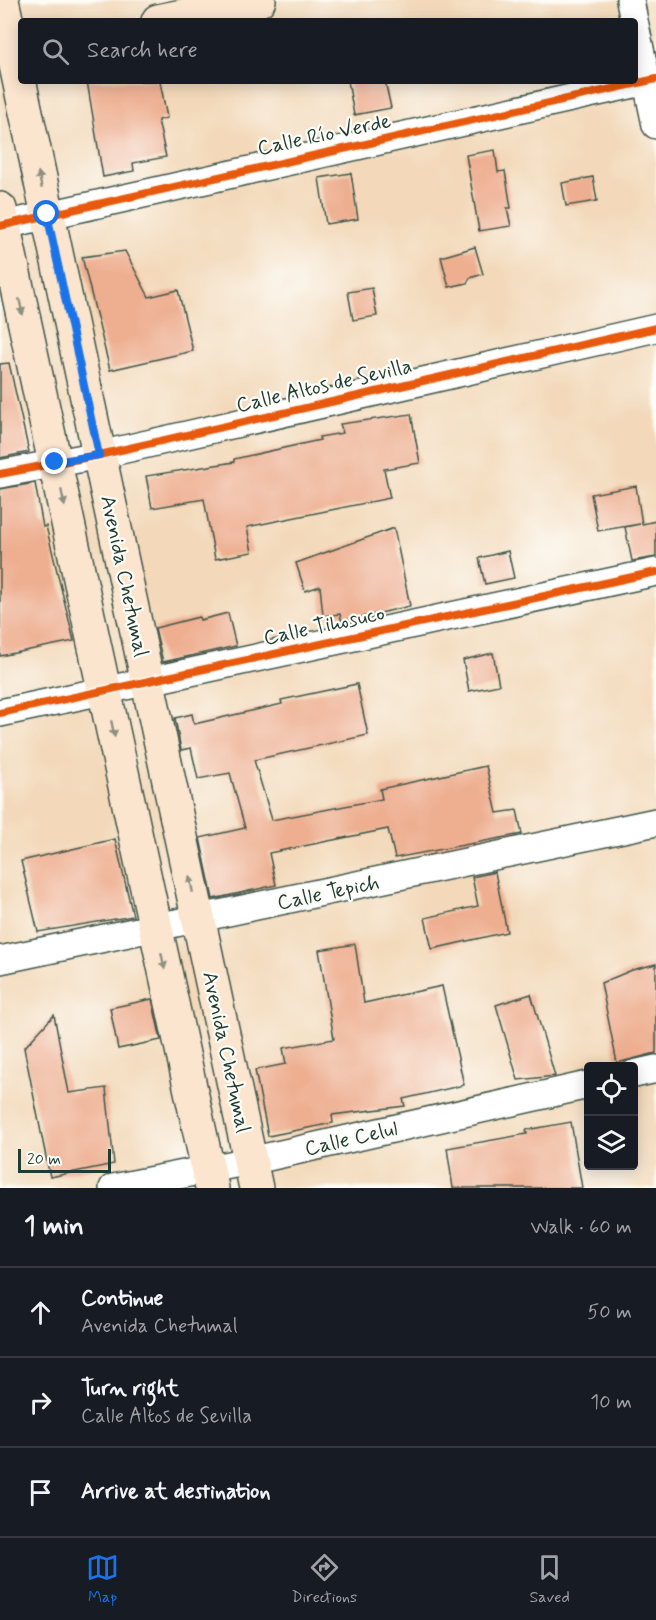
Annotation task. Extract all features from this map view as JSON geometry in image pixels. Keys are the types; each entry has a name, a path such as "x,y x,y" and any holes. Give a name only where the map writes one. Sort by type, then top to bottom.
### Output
{"main road":[{"name":"Avenida Chetumal","path":"2,0 18,84"},
{"path":"172,18 259,0"},
{"name":"Avenida Chetumal","path":"18,84 253,1174"},
{"name":"Avenida Chetumal","path":"1,220 210,1178"}],"street":[{"path":"630,0 634,18"},
{"path":"638,34 651,80 656,125"},
{"name":"Calle Río Verde","path":"1,220 47,214 633,84"},
{"name":"Calle Altos de Sevilla","path":"0,474 99,455 656,327"},
{"name":"Calle Tihosuco","path":"0,713 656,572"},
{"name":"Calle Tepich","path":"0,960 656,822"},
{"path":"638,1073 656,1069"},
{"name":"Calle Celul","path":"113,1188 253,1174 584,1085"}],"building":[{"path":"88,84 161,84 167,118 158,120 166,157 133,163 134,171 103,177"},
{"path":"349,84 386,84 391,108 354,115"},
{"path":"495,150 498,172 505,171 511,208 507,208 511,226 479,231 466,155"},
{"path":"351,173 358,219 326,224 319,178"},
{"path":"593,177 597,201 566,206 562,183"},
{"path":"475,247 483,274 470,278 467,283 449,287 441,257"},
{"path":"125,251 149,297 178,290 193,351 110,370 82,257"},
{"path":"372,288 377,316 353,320 348,292"},
{"path":"9,363 29,452 0,458 0,364"},
{"path":"411,414 420,463 384,469 390,498 247,527 252,552 215,559 204,499 152,508 146,476 234,462 234,459 320,440 319,437 343,433 340,424"},
{"path":"35,483 43,527 46,526 74,641 0,656 0,489"},
{"path":"636,486 642,524 656,521 656,557 632,561 625,527 640,524 598,531 591,494"},
{"path":"394,528 410,606 342,622 340,614 323,616 320,586 305,591 296,563"},
{"path":"508,551 514,578 485,584 479,558"},
{"path":"228,613 236,646 163,662 155,628 199,617 200,620"},
{"path":"493,653 499,685 469,691 463,660"},
{"path":"357,684 368,735 254,760 272,820 382,799 380,789 486,766 497,813 517,810 522,834 395,858 388,829 269,853 276,885 213,899 200,838 245,828 230,773 198,779 191,748 181,750 175,718 192,714 194,724 282,704 281,700"},
{"path":"115,839 133,916 38,932 21,861"},
{"path":"495,872 507,932 432,949 425,918 478,906 472,877"},
{"path":"355,944 364,1003 442,986 464,1085 403,1099 405,1106 332,1115 333,1123 268,1136 255,1070 286,1064 283,1048 334,1039 319,950"},
{"path":"656,964 656,1053 617,1062 601,983 632,970"},
{"path":"531,994 555,1076 518,1080 496,1005"},
{"path":"152,999 161,1040 118,1049 110,1008"},
{"path":"54,1015 69,1093 106,1088 114,1164 50,1177 24,1048"},
{"path":"571,1122 582,1188 453,1188 447,1148 527,1134 526,1130"}],"cycle path":[{"path":"638,83 656,79"},
{"path":"0,226 634,84"},
{"path":"0,474 99,455 656,328"},
{"path":"0,713 656,572"}],"route":[{"path":"47,214 99,455 55,462"}]}
